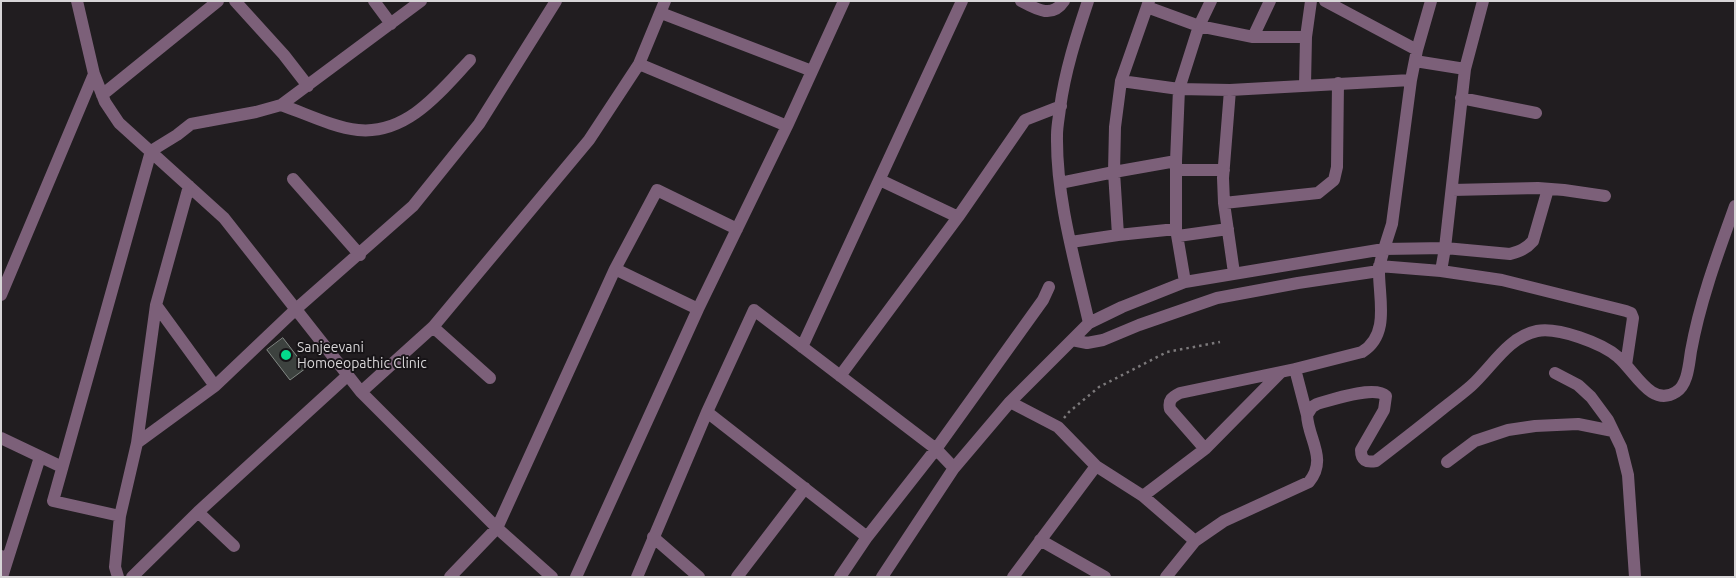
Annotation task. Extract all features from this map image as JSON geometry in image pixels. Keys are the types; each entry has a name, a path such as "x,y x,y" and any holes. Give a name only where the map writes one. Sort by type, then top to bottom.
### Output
{"street":[{"path":"77,1 94,74 102,95 119,123 224,218 361,392 497,528 552,577"},
{"path":"102,95 218,1"},
{"path":"235,1 284,55 308,86"},
{"path":"374,1 391,24"},
{"path":"120,516 53,501 151,151 177,135 190,124 256,112 281,104 308,86 421,1"},
{"path":"138,442 215,386 296,309 413,206 480,124 556,1"},
{"path":"576,577 698,309 787,126 844,1"},
{"path":"802,347 962,1"},
{"path":"1021,1 1039,10 1048,11 1056,10 1064,1"},
{"path":"1088,1 1073,44 1064,83 1057,134 1060,183 1089,323"},
{"path":"1185,282 1177,232 1176,166 1179,89 1199,26 1211,1"},
{"path":"1253,37 1270,1"},
{"path":"1305,85 1306,37 1310,1"},
{"path":"1325,1 1416,56 1466,69"},
{"path":"1205,449 1170,409 1169,403 1172,398 1180,393 1295,369 1362,352 1376,340 1381,326 1379,269 1392,224 1411,80 1431,1"},
{"path":"1441,271 1452,190 1461,98 1466,69 1484,1"},
{"path":"1118,235 1114,172 1115,127 1121,81 1148,4 1199,26 1253,37 1306,37"},
{"path":"361,392 433,327 589,140 639,64 663,7 812,72"},
{"path":"281,104 356,130 386,128 408,118 429,104 470,60"},
{"path":"639,64 787,126"},
{"path":"2,288 94,74"},
{"path":"1121,81 1179,89 1230,90 1411,80"},
{"path":"1224,203 1318,193 1334,180 1337,167 1338,83"},
{"path":"1230,90 1224,170 1224,203 1234,273"},
{"path":"1461,98 1536,112"},
{"path":"840,376 958,217 1025,120 1061,106"},
{"path":"1060,183 1114,172 1176,166 1224,170"},
{"path":"293,178 360,254"},
{"path":"880,180 958,217"},
{"path":"118,577 115,568 120,516 138,442 156,305 189,186"},
{"path":"1452,190 1548,189 1605,196"},
{"path":"882,577 954,468 1010,402 1089,323 1216,298 1257,281 1296,274 1384,249 1445,248 1510,254 1528,248 1533,241 1548,189"},
{"path":"450,577 497,528 615,269 657,190 737,229"},
{"path":"1307,415 1312,407 1317,404 1369,391 1383,393 1386,396 1384,410 1362,450 1362,456 1365,460 1370,462 1376,461 1471,386 1514,342 1524,335 1539,331 1552,331 1579,337 1603,346 1619,357 1647,389 1659,396 1668,397 1680,390 1686,376 1694,336 1711,272 1735,206"},
{"path":"1071,242 1118,235 1228,229"},
{"path":"615,269 698,309"},
{"path":"1072,340 1095,342 1185,282 1234,273 1257,281 1296,274 1379,269 1441,271 1502,280 1630,313 1633,318 1633,324 1626,365"},
{"path":"840,577 867,537 936,449 1043,300 1049,287"},
{"path":"156,305 215,386"},
{"path":"637,577 707,412 754,310 936,449 954,468"},
{"path":"433,327 490,378"},
{"path":"1166,577 1195,541 1224,522 1309,482 1315,476 1318,464 1295,369"},
{"path":"1142,496 1205,449 1281,372"},
{"path":"1555,374 1578,386 1591,397 1608,420 1621,447 1628,475 1635,577"},
{"path":"132,577 198,512 347,376"},
{"path":"1010,402 1058,428 1096,466 1142,496 1195,541"},
{"path":"707,412 867,537"},
{"path":"1447,462 1475,441 1508,430 1535,426 1578,424 1613,431"},
{"path":"1,438 62,467"},
{"path":"2,577 5,557 40,457"},
{"path":"1013,577 1096,466"},
{"path":"737,577 805,488"},
{"path":"198,512 234,546"},
{"path":"653,537 699,577"},
{"path":"1040,540 1105,577"}],"path":[{"path":"1058,428 1069,412 1099,386 1167,352 1220,342"}],"building":[{"path":"283,338 306,368 290,380 267,350"}],"place":[{"name":"Sanjeevani Homoeopathic Clinic","path":"286,355"}]}
